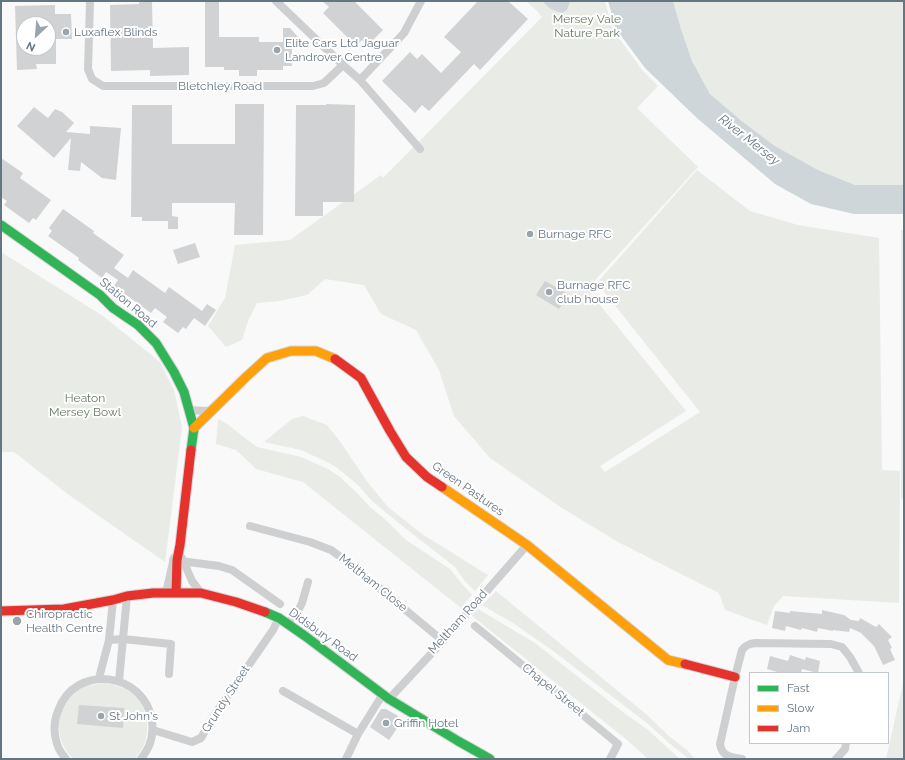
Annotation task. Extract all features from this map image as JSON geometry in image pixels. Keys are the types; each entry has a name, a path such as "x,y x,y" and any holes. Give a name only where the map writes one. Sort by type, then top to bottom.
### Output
{"street":[{"name":"Bletchley Road","path":"90,1 88,69 92,79 103,86 313,86 324,83 343,65"},
{"path":"276,1 360,80 420,149"},
{"path":"360,80 404,33 421,1"},
{"name":"Station Road","path":"1,225 100,295 114,308 138,325 156,343 174,372 184,392 194,428 181,530 176,593"},
{"name":"Green Pastures","path":"194,428 267,358 291,351 316,351 334,358 361,378 390,432 406,457 427,477 527,545 668,660 735,677"},
{"name":"Green Pastures","path":"189,410 207,411 218,405"},
{"name":"Meltham Close","path":"250,526 310,542 331,550 350,563 443,640"},
{"name":"Station Road","path":"166,593 178,560 181,530"},
{"name":"Meltham Road","path":"346,759 358,734 386,697 443,640 527,545"},
{"path":"178,560 201,593"},
{"path":"178,560 219,566 232,570 280,604"},
{"path":"288,624 302,603 308,582"},
{"name":"Didsbury Road","path":"1,611 64,609 127,596 152,593 201,593 258,609 279,618 288,624 386,697 490,759"},
{"path":"119,681 127,596"},
{"path":"99,678 109,640 113,600"},
{"name":"Grundy Street","path":"153,730 192,742 201,738 215,714 273,630 279,618"},
{"name":"Chapel Street","path":"475,626 618,744 610,759"},
{"path":"109,640 123,639 171,644 169,674"},
{"path":"742,759 726,755 720,744 742,650 748,644 831,644 842,647 858,672"},
{"path":"66,759 59,749 55,734 55,718 60,703 70,691 84,682 99,678 119,681 133,688 144,700 151,714 153,730 149,746 141,759"},
{"path":"283,692 358,734"},
{"path":"836,759 845,749 846,744"}],"green space":[{"name":"Mersey Vale Nature Park","path":"526,1 605,1 613,30 643,71 658,86 637,108 698,167 587,289 686,411 600,466 605,472 700,412 597,283 697,170 750,211 798,225 879,238 882,470 900,471 899,603 783,596 774,606 767,625 725,610 719,593 618,542 562,508 490,458 454,416 439,370 416,330 381,314 364,285 325,279 307,295 279,301 257,303 248,321 242,340 226,347 208,326 225,298 235,245 290,240 381,175 383,178 542,17"},
{"path":"673,1 904,1 904,185 855,185 818,170 775,146 743,122 710,94 692,61"},
{"path":"901,230 904,231 904,499 901,499"},
{"name":"Heaton Mersey Bowl","path":"1,252 103,316 160,362 174,390 182,427 165,562 69,495 14,452 1,452"},
{"path":"303,416 327,425 369,484 388,507 422,534 488,575 475,591 464,580 455,567 372,501 358,485 336,467 301,450 264,442 292,419"},
{"path":"218,419 257,447 301,457 328,469 340,477 406,540 450,569 472,595 461,608 303,482 256,469 236,450 216,444"},
{"path":"496,591 646,714 670,737 687,750 695,759 689,759 648,724 552,650 513,623 482,605"},
{"path":"478,609 535,643 624,713 647,729 680,759 648,759 627,740 472,616"},
{"path":"904,679 904,759 886,759"},
{"path":"106,683 116,685 132,693 143,708 147,726 147,735 144,744 134,759 74,759 66,750 59,732 62,711 74,693 80,689 91,685"}],"water":[{"path":"542,1 570,1 567,10 562,13 551,9"},
{"name":"River Mersey","path":"608,1 673,1 692,61 710,94 743,122 775,146 818,170 855,185 904,185 904,214 854,214 811,204 775,184 698,119 645,68 616,29"}],"building":[{"path":"139,1 152,1 153,48 189,47 189,75 150,76 150,70 111,71 110,5 139,4"},
{"path":"205,1 219,1 219,37 259,37 259,42 283,42 283,28 290,28 298,37 298,44 292,44 292,66 283,66 283,70 257,70 257,76 239,76 239,70 224,70 224,67 205,67"},
{"path":"322,1 354,1 383,30 367,46 362,40 356,46 323,13 329,7"},
{"path":"478,1 508,1 528,19 480,70 474,64 429,111 422,105 415,113 382,81 410,52 417,59 422,54 441,73 461,52 444,37"},
{"path":"55,5 55,14 71,14 72,39 56,39 56,16 16,16 16,38 15,6"},
{"path":"17,56 56,56 56,64 36,64 37,69 17,70"},
{"path":"235,104 264,104 263,235 234,235 235,203 172,203 172,216 178,217 178,229 168,229 168,221 142,221 142,217 131,217 132,105 172,105 172,144 235,144"},
{"path":"296,105 355,105 354,202 323,202 323,216 295,216"},
{"path":"34,107 48,118 55,109 62,112 74,123 66,132 90,134 90,126 121,128 116,180 102,178 81,162 80,171 68,170 71,138 54,158 17,126"},
{"path":"1,158 23,173 20,178 51,200 36,220 33,218 29,223 4,205 7,201 1,197"},
{"path":"63,209 124,255 114,268 128,278 133,270 165,293 169,287 202,311 207,304 216,310 205,326 194,318 186,329 183,327 178,333 163,322 167,317 155,308 151,313 114,286 118,280 106,272 102,278 78,260 79,258 48,236 52,231 49,228"},
{"path":"195,243 200,257 178,264 173,250"},
{"path":"545,281 568,294 559,309 536,295"},
{"path":"822,610 844,615 851,620 859,621 860,618 876,627 879,624 892,637 888,640 895,660 883,665 874,646 861,633 850,628 849,632 818,628 817,632 786,626 785,631 772,628 775,611 822,614"},
{"path":"790,655 805,660 806,657 820,661 818,672 802,669 801,672 778,672 767,669 770,656 788,661"},
{"name":"St John's","path":"79,705 124,708 123,728 77,724"},
{"name":"Griffin Hotel","path":"381,709 386,709 398,716 397,718 402,721 389,740 370,727"}],"traffic: fast":[{"path":"1,225 100,295 113,308 138,325 156,343 174,372 184,392 194,428 191,450"},
{"path":"265,612 279,618 305,636 389,699 490,759"}],"traffic: slow":[{"path":"194,428 267,358 291,351 316,351 335,359"},
{"path":"442,487 527,545 668,660 685,664"}],"traffic: jam":[{"path":"335,359 361,378 406,457 427,477 442,487"},
{"path":"176,593 177,560 191,450"},
{"path":"1,611 64,609 127,596 153,593 201,593 236,602 265,612"},
{"path":"685,664 735,677"}],"place":[{"name":"Luxaflex Blinds","path":"66,32"},
{"name":"Elite Cars Ltd Jaguar Landrover Centre","path":"277,50"},
{"name":"Burnage RFC","path":"530,234"},
{"name":"Burnage RFC club house","path":"549,292"},
{"name":"Chiropractic Health Centre","path":"17,621"},
{"name":"St John's","path":"101,716"},
{"name":"Griffin Hotel","path":"386,723"}]}
